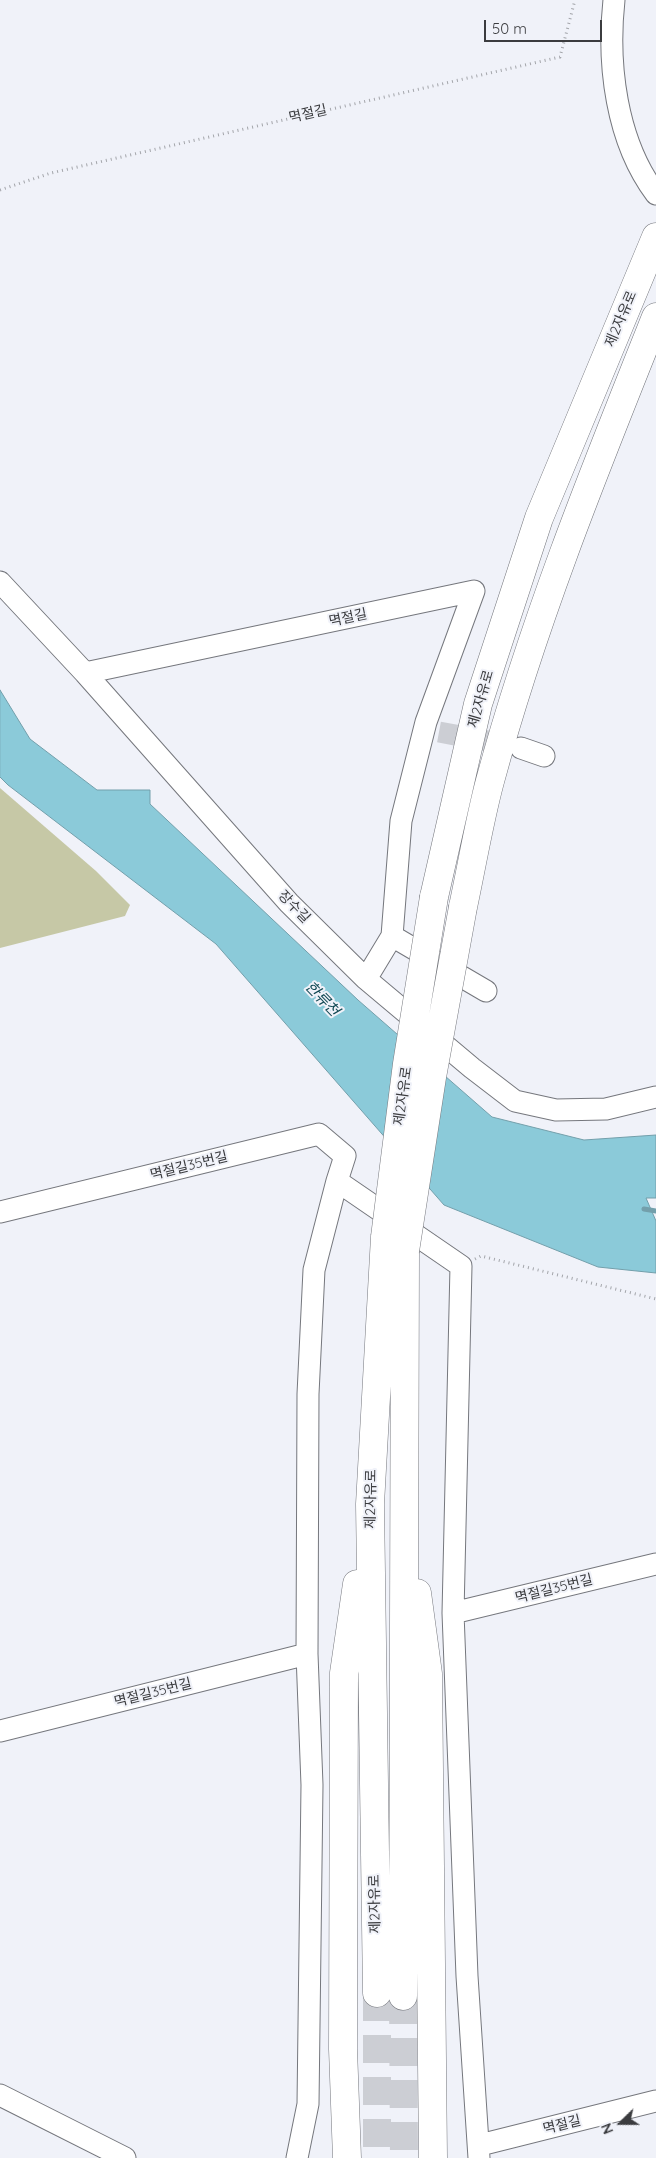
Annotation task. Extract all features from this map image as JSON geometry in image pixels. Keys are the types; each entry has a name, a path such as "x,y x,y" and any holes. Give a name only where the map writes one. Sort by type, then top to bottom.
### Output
{"highway":[{"name":"제2자유로","path":"403,1496 390,1995 370,1504 395,1244 408,1064 434,897 478,704 536,528 656,237"},
{"path":"433,2158 428,1674 403,1496 395,1244 432,1076 463,907 490,782 531,647 582,502 656,317"},
{"path":"347,2158 343,2049 344,1673 370,1504"}],"street":[{"path":"614,0 612,22 613,73 626,135 648,184 656,194"},
{"name":"장수길","path":"0,582 86,673 289,903 366,979 472,1068 515,1101 556,1110 606,1109 656,1097"},
{"name":"멱절길","path":"86,673 474,591 432,727 400,821 392,936"},
{"path":"521,748 544,756"},
{"path":"366,979 392,936 486,991"},
{"name":"멱절길35번길","path":"0,1212 319,1134 345,1156 338,1181"},
{"path":"297,2158 308,2104 312,1785 307,1654 308,1394 314,1270 338,1181 461,1266 453,1613 467,1976 480,2152"},
{"name":"멱절길35번길","path":"453,1613 656,1564"},
{"name":"멱절길35번길","path":"0,1731 307,1654"},
{"path":"0,2095 125,2158"},
{"name":"멱절길","path":"480,2152 656,2101"}],"path":[{"name":"멱절길","path":"0,190 52,173 560,58 575,0"},
{"path":"461,1266 481,1256 656,1299"}],"green space":[{"path":"0,788 96,871 130,905 125,916 0,948"}],"water":[{"path":"0,690 30,739 97,790 150,790 150,804 358,1000 492,1117 584,1140 656,1135 656,1198 646,1198 656,1221 656,1273 598,1267 444,1205 216,944 0,777"}],"waterway":[{"name":"한류천","path":"644,1209 656,1211"}],"tunnel":[{"path":"439,732 515,746"},
{"path":"377,1993 377,2158"},
{"path":"403,1996 404,2158"}]}
